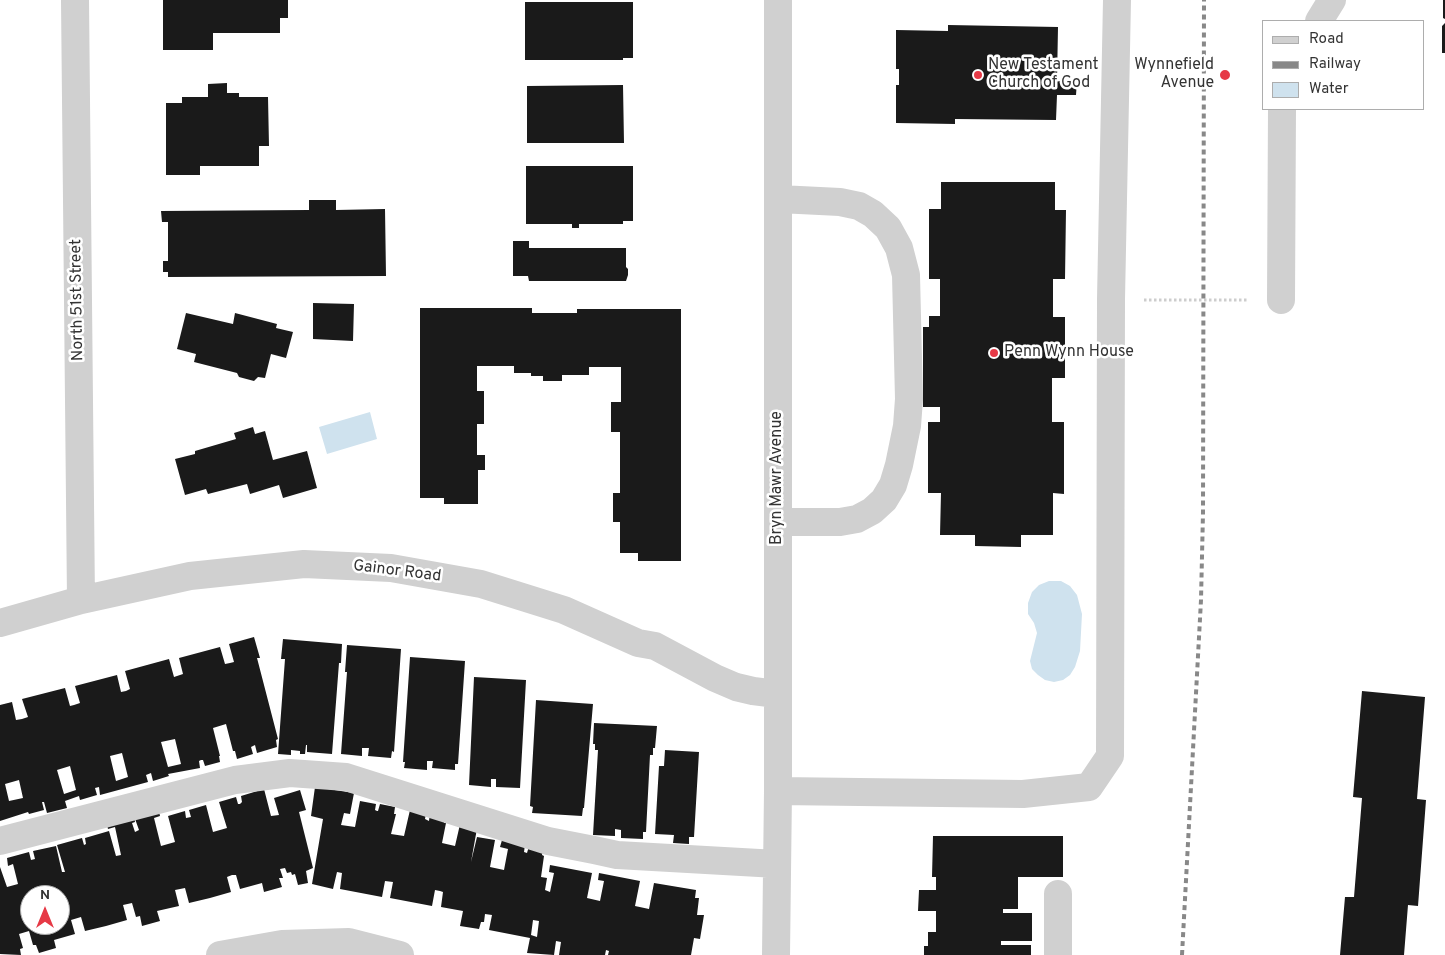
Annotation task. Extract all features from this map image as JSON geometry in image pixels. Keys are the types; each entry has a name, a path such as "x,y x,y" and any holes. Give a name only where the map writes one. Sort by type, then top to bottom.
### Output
{"street":[{"name":"North 51st Street","path":"75,0 81,600"},
{"name":"Bryn Mawr Avenue","path":"776,955 778,791 778,0"},
{"path":"778,791 1023,794 1090,787 1110,756 1110,300 1117,0"},
{"path":"1320,20 1332,0"},
{"path":"1281,300 1282,110"},
{"path":"778,522 840,522 857,519 872,512 884,500 893,485 907,426 909,399 906,275 899,248 888,228 873,214 859,206 840,202 779,199"},
{"name":"Gainor Road","path":"0,623 81,600 190,576 304,564 392,568 481,584 564,610 638,643 656,646 715,678 736,687 777,694"},
{"path":"0,841 235,780 290,773 346,777 548,841 617,855 777,864"},
{"path":"1058,894 1058,955"},
{"path":"220,955 282,944 348,942 400,955"}],"path":[{"path":"1110,300 1281,300"}],"water":[{"path":"370,412 377,439 327,454 319,427"},
{"path":"1049,581 1061,581 1070,586 1077,595 1082,614 1080,651 1075,667 1070,675 1063,680 1054,682 1045,680 1038,675 1032,669 1030,661 1037,633 1034,623 1028,614 1028,603 1032,592 1039,585"}],"building":[{"path":"163,0 288,0 288,18 280,18 280,33 213,33 213,50 163,50"},
{"path":"1443,0 1445,0 1445,19 1443,18"},
{"path":"525,2 633,2 633,58 623,58 623,60 525,60"},
{"path":"1445,23 1445,53 1442,53 1442,26"},
{"name":"New Testament Church of God","path":"948,25 1058,27 1057,81 1077,81 1076,95 1057,95 1056,120 955,119 955,124 896,123 896,85 899,85 899,69 896,69 896,30 948,31"},
{"path":"227,83 227,93 239,93 239,97 268,97 269,146 259,146 259,166 200,166 200,175 166,175 166,103 182,103 182,97 208,97 208,84"},
{"path":"623,85 624,143 527,143 527,86"},
{"path":"526,166 633,166 633,221 623,221 623,224 579,224 579,228 572,228 572,224 526,224"},
{"name":"Penn Wynn House","path":"941,182 1055,182 1055,210 1066,210 1065,279 1053,279 1053,317 1065,317 1065,378 1052,378 1052,422 1064,422 1064,494 1053,493 1053,535 1021,535 1021,547 975,546 975,535 940,535 941,493 928,493 928,422 940,422 940,407 923,407 923,327 929,327 929,316 940,316 940,279 929,279 929,209 941,209"},
{"path":"309,200 336,200 336,210 385,209 386,276 168,277 168,272 163,272 163,261 168,261 168,222 162,222 161,211 309,210"},
{"path":"513,241 529,241 529,248 626,248 628,275 626,281 529,281 528,276 513,276"},
{"path":"313,303 354,304 353,341 313,339"},
{"path":"420,308 532,308 532,313 577,313 577,309 681,309 681,561 638,561 638,553 620,553 620,522 613,522 613,493 620,493 620,432 611,432 611,402 621,402 621,367 589,367 589,375 562,375 562,381 543,381 543,376 531,376 531,373 514,373 514,366 477,366 477,391 484,391 484,424 477,424 477,455 485,455 485,470 478,470 478,504 444,504 444,498 420,498"},
{"path":"186,313 233,324 235,313 277,324 276,328 293,332 286,358 271,354 265,378 258,377 254,381 239,377 237,373 194,362 196,354 177,349"},
{"path":"253,427 255,434 265,431 273,460 307,451 317,488 283,498 279,485 250,494 247,484 208,494 206,489 185,495 175,459 236,439 234,433"},
{"path":"254,637 260,658 257,658 278,739 276,740 277,747 257,753 255,745 251,747 253,754 237,759 226,724 213,728 220,762 205,766 203,760 201,760 199,761 200,768 168,774 169,776 153,781 151,773 146,775 148,782 100,795 99,787 95,788 97,795 80,800 79,796 65,801 67,808 47,813 44,802 42,802 44,810 29,814 28,812 0,821 0,705 12,702 16,720 22,719 28,717 22,699 65,688 70,706 74,705 80,703 75,686 117,675 121,692 126,691 130,689 125,671 169,659 174,677 183,674 179,658 220,647 225,664 234,662 229,644","holes":["175,739 181,764 168,767 161,742","122,753 128,777 116,781 110,756","70,766 76,790 64,794 57,770","19,780 23,798 9,801 5,784"]},
{"path":"283,639 342,644 332,754 307,752 306,745 305,754 300,754 300,751 291,750 291,755 278,754 285,659 281,659"},
{"path":"347,645 401,649 394,752 392,751 391,758 368,756 369,748 362,748 362,756 341,754"},
{"path":"410,657 465,661 458,764 455,764 455,770 432,768 433,761 427,761 427,770 404,768"},
{"path":"474,677 526,680 520,788 496,787 496,779 491,779 491,787 469,785"},
{"path":"1362,691 1425,697 1417,799 1426,800 1418,906 1408,905 1404,955 1340,955 1345,897 1354,897 1362,798 1353,797"},
{"path":"536,700 593,704 582,816 532,813 533,807 530,806"},
{"path":"594,723 657,726 655,748 653,748 653,755 650,755 646,832 643,832 643,839 621,838 621,830 615,829 615,836 593,835 598,750 595,750 595,744 593,744"},
{"path":"665,750 699,752 694,837 689,837 689,844 673,843 674,835 655,834 659,766 664,766"},
{"path":"315,787 354,793 350,814 344,813 341,825 355,827 360,801 376,804 375,810 377,811 380,804 395,807 394,814 396,814 391,834 404,836 410,810 426,813 425,819 429,821 430,813 444,816 444,823 446,823 442,843 455,846 461,820 478,823 471,862 477,837 495,840 490,867 504,870 508,849 500,847 502,840 525,845 524,852 527,853 529,846 543,849 541,877 547,878 545,890 550,892 554,873 549,872 550,865 592,873 587,898 600,901 604,881 598,880 599,873 640,881 635,906 649,909 654,883 696,890 695,898 699,898 697,915 704,915 700,939 694,938 691,955 608,955 609,951 606,950 605,955 559,955 561,942 556,941 554,955 527,953 530,938 489,930 492,915 485,914 484,922 481,922 479,929 460,926 463,911 441,907 443,892 440,891 435,890 432,906 390,898 393,882 385,881 382,897 340,889 342,873 337,872 333,889 312,884 323,819 311,816","holes":["533,920 539,921 537,937 531,935"]},
{"path":"264,789 271,816 279,815 274,798 300,790 306,810 299,812 313,868 306,871 308,883 298,885 295,874 287,873 285,868 280,869 283,878 279,878 282,887 264,892 262,883 240,889 236,875 232,875 227,877 231,892 210,898 189,903 185,888 175,890 179,906 157,911 160,921 142,926 140,916 136,917 132,903 123,905 127,920 106,926 85,931 81,917 71,920 75,934 54,940 56,948 39,953 36,945 33,945 30,935 70,935 70,885 20,885 19,934 23,948 20,949 21,955 0,954 0,867 7,887 18,884 13,864 8,866 7,858 29,852 31,860 35,859 33,851 56,846 62,872 65,872 57,845 82,838 84,845 86,844 85,838 109,831 116,856 121,855 115,827 108,829 106,821 158,807 160,816 154,818 161,846 175,842 168,816 185,811 186,818 191,817 189,810 206,805 213,832 227,828 219,802 236,797 238,804 242,802 241,796","holes":["134,816 139,830 135,832 132,823 135,822"]},
{"path":"933,836 1063,836 1063,877 1018,877 1018,909 1003,909 1003,913 1032,913 1032,941 1001,941 1001,945 1031,945 1031,955 924,955 924,946 928,946 928,932 936,932 936,911 918,911 919,890 936,890 936,877 932,877"}],"railway":[{"path":"1182,955 1201,600 1203,513 1204,0"}],"place":[{"name":"New Testament Church of God","path":"978,75"},
{"name":"Wynnefield Avenue","path":"1225,75"},
{"name":"Penn Wynn House","path":"994,353"}]}
